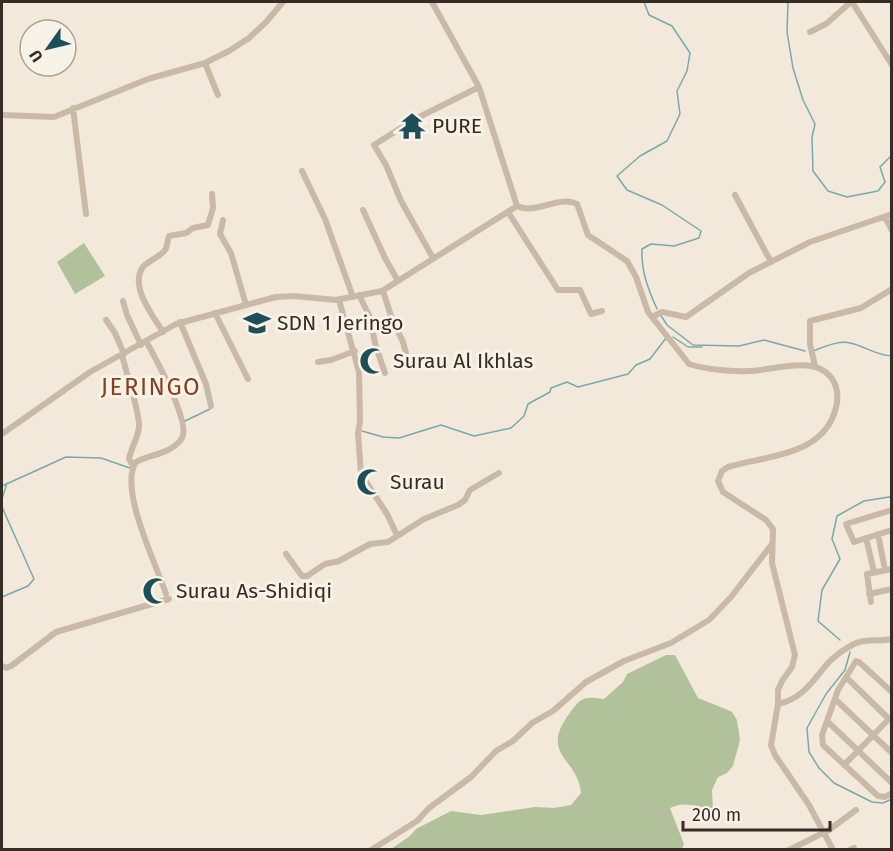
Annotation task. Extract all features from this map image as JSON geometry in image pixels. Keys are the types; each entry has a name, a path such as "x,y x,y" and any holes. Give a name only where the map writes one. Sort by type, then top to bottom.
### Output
{"street":[{"path":"2,115 54,117 148,79 205,63 249,38 283,2"},
{"path":"432,2 479,87 517,206"},
{"path":"810,32 826,24 851,2 891,65"},
{"path":"205,63 218,95"},
{"path":"433,258 401,201 386,165 374,145 415,119 479,87"},
{"path":"73,108 86,214"},
{"path":"302,171 328,225 356,296 369,315 385,373"},
{"path":"163,332 142,298 140,272 147,263 165,250 169,236 208,225 213,208 212,194"},
{"path":"735,195 771,262"},
{"path":"2,434 90,372 180,322 282,296 339,300 383,291 517,206 525,208 570,201 577,204 590,237 623,257 632,269 652,317 683,358 692,365 745,372 804,365 815,366 830,376 834,383 837,395 834,415 822,434 799,449 728,467 722,471 719,478 719,486 723,492 771,525 774,533 772,563 794,651 792,667 780,685 771,740 772,749 809,805 833,849"},
{"path":"363,210 398,281"},
{"path":"508,212 558,290 580,290 591,314 602,311"},
{"path":"652,317 660,312 686,317 750,273 818,238 888,215 891,231"},
{"path":"224,220 220,234 231,253 246,305"},
{"path":"815,366 810,344 810,321 861,308 891,289"},
{"path":"383,291 403,342 410,368"},
{"path":"339,300 355,351 360,381 358,433 362,474 387,514 397,536"},
{"path":"2,666 6,668 11,666 56,632 168,596 137,516 132,483 134,466 140,460 168,450 180,440 183,432 177,402 143,343 123,301"},
{"path":"215,313 248,379"},
{"path":"106,320 115,333 123,355 139,420 138,432 130,449 129,462 134,466"},
{"path":"180,322 206,384 211,406"},
{"path":"318,362 332,360 355,351"},
{"path":"286,554 302,576 307,576 325,564 339,561 369,544 388,542 435,514 458,505 465,500 470,490 499,472"},
{"path":"891,510 846,524 854,542 891,530"},
{"path":"871,603 867,574 888,570 878,534"},
{"path":"866,538 873,572"},
{"path":"371,849 417,821 429,808 471,777 496,751 513,741 532,723 553,711 586,682 624,661 671,643 709,620 731,597 772,543"},
{"path":"869,594 891,589"},
{"path":"778,704 786,702 806,689 830,661 853,645 864,641 891,639"},
{"path":"891,692 858,661 855,662 838,690 821,741 878,796 885,797 891,793"},
{"path":"844,765 891,719 847,678"},
{"path":"835,699 891,753"},
{"path":"827,721 891,783"},
{"path":"789,849 824,833 856,810"}],"green space":[{"path":"84,243 105,276 75,294 57,262"},
{"path":"666,655 675,655 698,698 732,712 737,720 740,740 733,766 727,773 718,777 712,790 713,810 686,805 670,808 684,844 682,849 391,849 416,829 451,811 481,815 535,807 554,808 571,805 581,793 574,772 559,748 558,739 569,714 583,699 604,699 623,682 627,674"}],"waterway":[{"path":"644,2 649,15 672,26 690,53 687,71 677,91 680,114 667,141 640,156 617,176 627,190 662,205 701,231 699,238 674,246 651,244 642,249 646,280 657,309"},
{"path":"788,2 787,32 793,68 803,100 815,124 812,137 813,171 828,191 847,197 878,191 885,182 880,167 892,155"},
{"path":"660,314 667,325 693,345 739,346 764,340 805,351"},
{"path":"673,337 688,347 702,347"},
{"path":"362,431 383,437 399,438 441,425 474,436 511,428 524,416 528,404 550,392 551,388 567,382 578,387 628,374 636,365 650,359 666,338"},
{"path":"813,351 846,342 892,356"},
{"path":"185,421 210,409"},
{"path":"2,486 66,457 101,458 130,468"},
{"path":"2,499 7,483"},
{"path":"840,640 818,621 822,590 840,559 832,539 837,516 864,501 892,498"},
{"path":"2,507 34,579 28,586 2,597"},
{"path":"850,652 845,670 826,694 807,728 809,752 819,768 834,783 872,802 883,803 892,799"}],"place":[{"name":"PURE","path":"412,126"},
{"name":"SDN 1 Jeringo","path":"257,323"},
{"name":"Surau Al Ikhlas","path":"373,361"},
{"name":"Surau","path":"370,482"},
{"name":"Surau As-Shidiqi","path":"156,591"}],"district":[{"name":"JERINGO","path":"151,387"}]}
